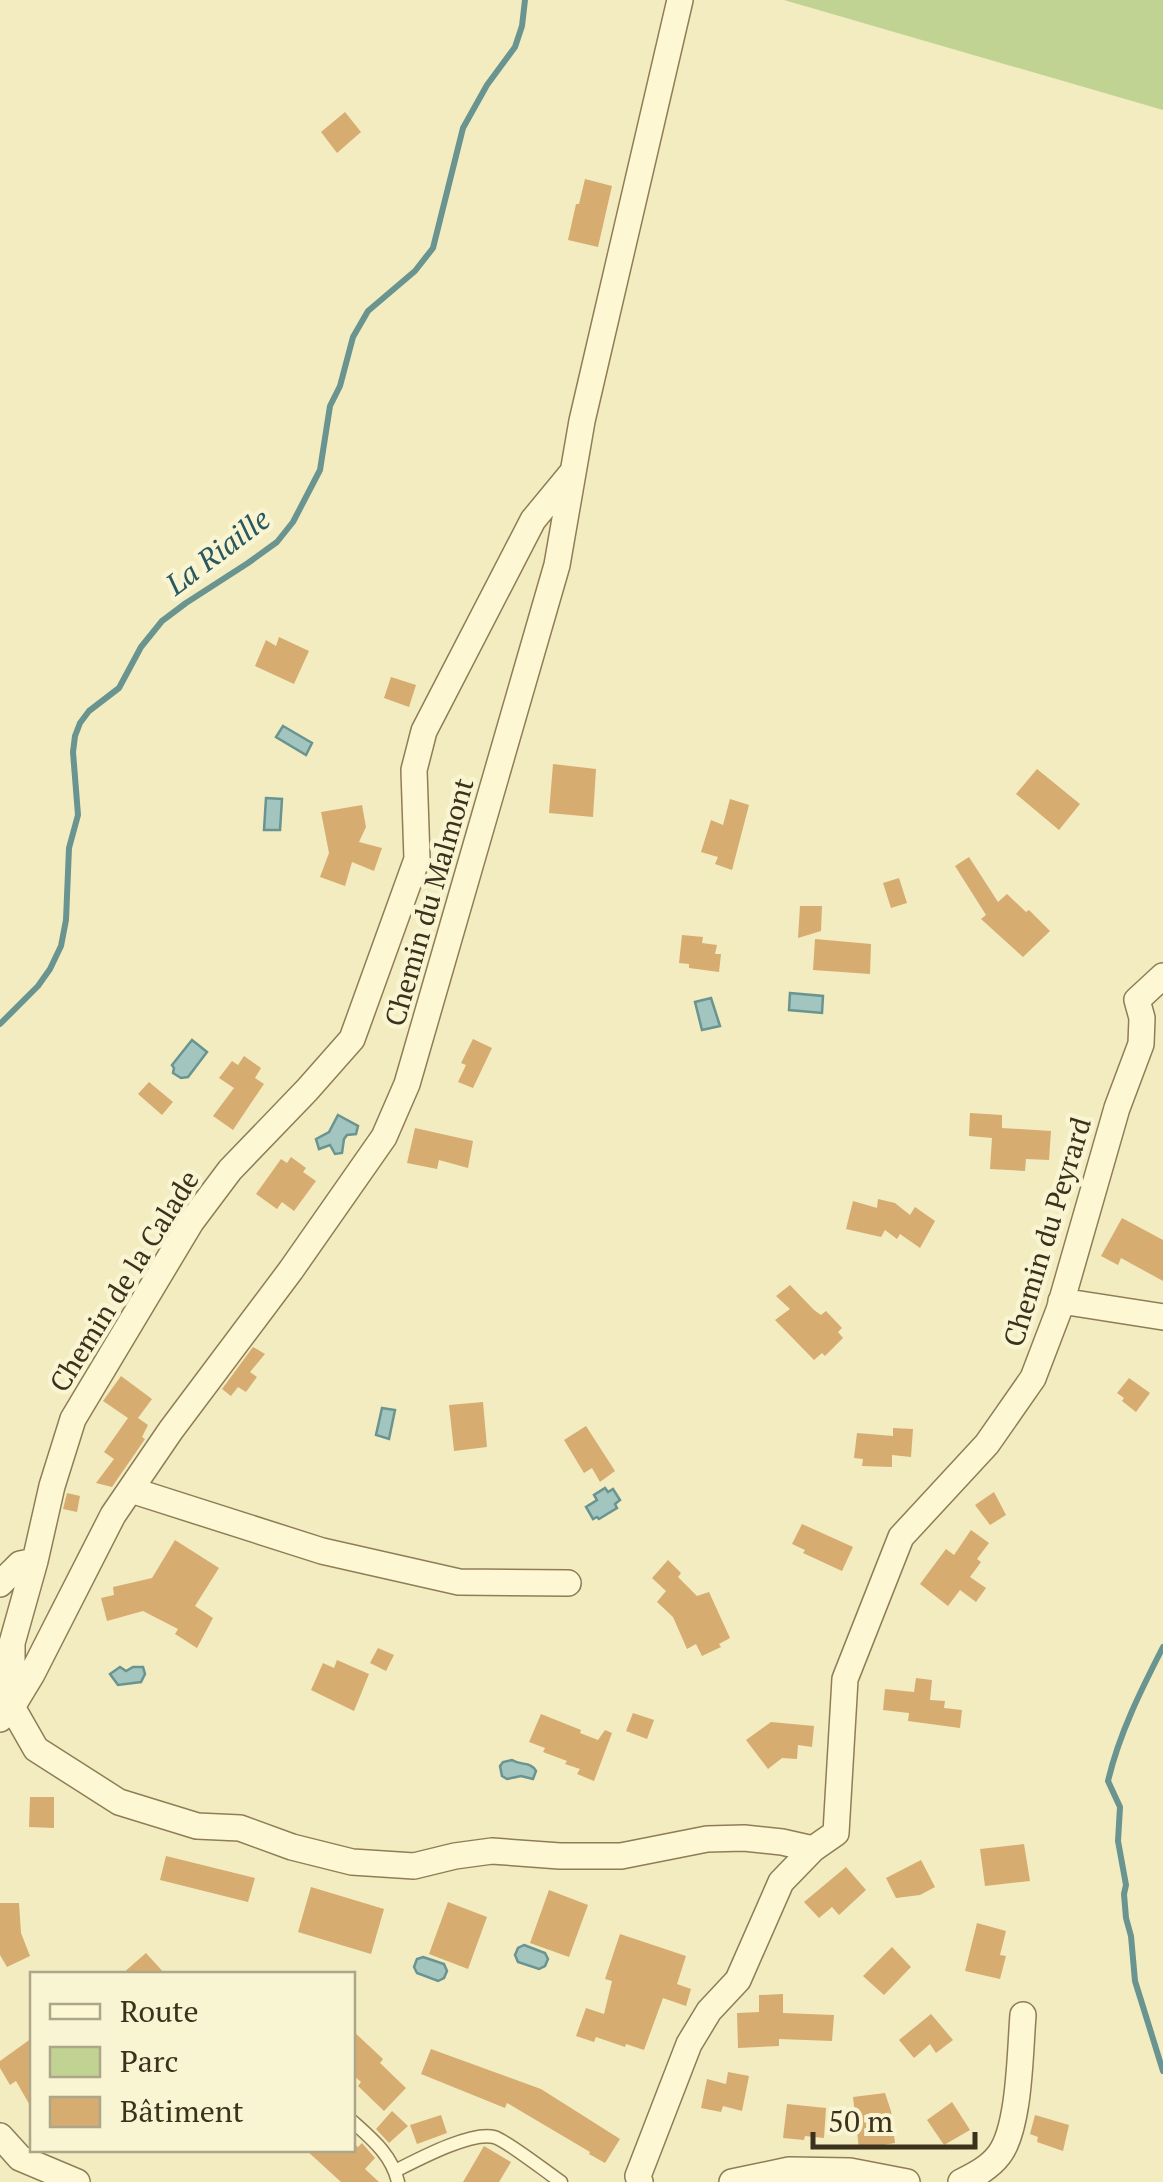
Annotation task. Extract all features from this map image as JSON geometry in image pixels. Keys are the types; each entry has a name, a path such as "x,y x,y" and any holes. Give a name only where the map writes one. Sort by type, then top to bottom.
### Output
{"street":[{"name":"Chemin du Malmont","path":"6,1713 32,1674 113,1515 384,1137 407,1084 557,565 591,382 680,0"},
{"name":"Chemin de la Calade","path":"6,1713 12,1643 73,1419 191,1222 230,1170 352,1039 416,859 414,770 424,731 533,520 574,470"},
{"name":"Chemin du Peyrard","path":"640,2182 638,2176 688,2044 708,2012 738,1980 781,1882 836,1833 846,1679 901,1537 986,1444 1033,1378 1061,1301 1117,1108 1152,1025 1137,1000 1163,976"},
{"path":"1061,1301 1163,1316"},
{"path":"131,1490 322,1551 459,1582 568,1584"},
{"path":"0,1584 20,1564 35,1561"},
{"path":"6,1713 36,1749 119,1802 197,1826 240,1828 352,1862 414,1866 492,1851 621,1856 707,1839 763,1840 813,1850"},
{"path":"960,2182 980,2173 1000,2154 1012,2128 1023,2016"},
{"path":"0,2136 20,2158 77,2182"},
{"path":"732,2182 789,2170 850,2170 906,2182"}],"lane":[{"path":"355,2123 381,2147 397,2177 450,2145 483,2136 497,2137 561,2182"}],"green space":[{"path":"784,0 1163,0 1163,110"}],"water":[{"path":"283,726 312,743 306,755 276,737"},
{"path":"266,798 282,799 280,830 264,830"},
{"path":"790,993 823,996 822,1013 789,1010"},
{"path":"711,998 720,1026 702,1030 695,1002"},
{"path":"192,1040 207,1052 188,1077 181,1078 173,1073 172,1065"},
{"path":"338,1115 358,1126 356,1134 344,1139 342,1153 335,1154 330,1145 319,1149 316,1139 329,1132"},
{"path":"382,1408 395,1410 389,1439 376,1435"},
{"path":"605,1488 608,1492 613,1489 620,1500 615,1504 617,1508 593,1519 586,1507"},
{"path":"120,1667 126,1671 143,1667 145,1674 141,1682 118,1685 110,1674"},
{"path":"512,1760 534,1768 533,1779 502,1776 500,1766"},
{"path":"524,1945 545,1953 545,1966 539,1969 518,1962 515,1955"},
{"path":"423,1957 444,1964 444,1978 438,1981 417,1973 417,1959"}],"building":[{"path":"345,112 361,132 337,153 321,132"},
{"path":"585,179 612,186 598,247 568,240"},
{"path":"279,637 309,651 294,684 255,666 266,640 276,646"},
{"path":"391,677 416,685 409,707 384,698"},
{"path":"553,764 596,769 593,817 549,813"},
{"path":"1037,769 1080,804 1059,830 1016,794"},
{"path":"730,799 749,805 732,870 715,864 718,857 701,852 711,820 723,825"},
{"path":"362,805 366,827 359,842 382,848 374,871 352,862 345,886 320,877 329,853 321,812"},
{"path":"969,857 998,902 1007,894 1050,931 1023,957 981,919 986,915 955,866"},
{"path":"899,878 907,903 891,908 883,883"},
{"path":"800,906 822,906 821,931 798,938"},
{"path":"682,935 703,937 702,943 717,945 715,954 721,954 719,972 679,963"},
{"path":"815,939 871,944 870,974 813,970"},
{"path":"473,1039 492,1048 473,1088 458,1082 466,1065 461,1063"},
{"path":"244,1056 261,1068 255,1078 264,1084 233,1130 213,1116 234,1088 219,1078 232,1061 238,1065"},
{"path":"149,1082 173,1102 162,1115 138,1094"},
{"path":"970,1113 1002,1115 1002,1128 1051,1131 1049,1160 1026,1159 1025,1171 990,1169 992,1138 969,1136"},
{"path":"415,1128 473,1141 468,1168 439,1160 437,1169 407,1163"},
{"path":"291,1157 316,1181 294,1211 282,1202 277,1209 256,1194 281,1159 287,1163"},
{"path":"878,1199 895,1203 910,1215 915,1207 935,1221 920,1248 900,1234 897,1239 885,1230 881,1237 846,1229 853,1201 877,1208"},
{"path":"1122,1218 1163,1240 1163,1281 1121,1258 1118,1265 1101,1256"},
{"path":"790,1285 814,1310 821,1315 826,1311 842,1328 838,1332 843,1338 825,1356 822,1353 814,1360 775,1320 790,1309 776,1296"},
{"path":"253,1347 265,1354 250,1372 257,1377 246,1392 238,1387 231,1396 222,1389"},
{"path":"121,1376 152,1399 138,1418 148,1425 142,1437 145,1439 112,1487 96,1483 114,1459 104,1452 128,1418 103,1401"},
{"path":"1129,1378 1150,1393 1136,1412 1117,1393"},
{"path":"483,1402 487,1447 454,1451 449,1405"},
{"path":"586,1426 615,1471 600,1482 592,1468 584,1473 564,1440"},
{"path":"893,1428 913,1429 911,1457 892,1455 892,1467 862,1466 863,1459 854,1458 857,1433 893,1436"},
{"path":"994,1492 1006,1515 990,1525 975,1505"},
{"path":"67,1493 80,1496 77,1512 63,1509"},
{"path":"802,1524 853,1547 842,1571 792,1544"},
{"path":"971,1530 989,1543 970,1577 986,1588 976,1602 960,1590 948,1606 920,1584 946,1549 954,1555"},
{"path":"175,1540 219,1568 195,1606 213,1618 197,1648 175,1634 178,1629 143,1611 107,1621 101,1598 114,1595 113,1587 152,1578"},
{"path":"668,1560 697,1596 709,1592 730,1638 719,1644 721,1647 702,1656 696,1644 687,1649 673,1617 657,1602 666,1591 652,1578"},
{"path":"378,1648 394,1655 386,1671 370,1663"},
{"path":"337,1660 369,1674 354,1711 311,1690 323,1663 334,1668"},
{"path":"916,1678 932,1680 930,1700 945,1701 944,1708 962,1710 960,1728 908,1721 909,1713 883,1710 885,1689 914,1692"},
{"path":"633,1713 654,1720 647,1739 626,1731"},
{"path":"541,1714 598,1740 605,1730 612,1733 594,1781 577,1774 580,1769 565,1764 567,1761 529,1742"},
{"path":"771,1722 814,1726 812,1747 798,1745 797,1759 782,1758 768,1769 746,1740"},
{"path":"30,1797 54,1797 54,1828 29,1827"},
{"path":"1024,1844 1030,1881 985,1886 980,1849"},
{"path":"166,1856 255,1878 248,1902 160,1880"},
{"path":"921,1860 935,1887 920,1895 896,1898 886,1878"},
{"path":"846,1867 866,1890 839,1915 832,1907 819,1918 804,1902"},
{"path":"311,1887 384,1909 371,1954 298,1932"},
{"path":"549,1890 588,1905 569,1957 530,1943"},
{"path":"448,1902 487,1917 468,1969 429,1954"},
{"path":"0,1903 19,1903 21,1933 30,1956 7,1967 0,1955"},
{"path":"977,1923 1006,1931 1000,1955 1006,1956 1000,1979 965,1971"},
{"path":"620,1934 686,1956 677,1984 691,1989 686,2006 663,1998 644,2050 596,2037 594,2042 576,2036 586,2008 604,2014 612,1981 605,1979"},
{"path":"892,1947 911,1967 884,1995 863,1976"},
{"path":"146,1953 163,1972 124,1972"},
{"path":"783,1994 783,2013 834,2015 832,2041 779,2039 779,2046 738,2048 737,2013 759,2012 759,1995"},
{"path":"931,2014 953,2040 936,2053 930,2044 914,2058 899,2040"},
{"path":"355,2033 406,2088 384,2111 358,2086 361,2082 355,2077"},
{"path":"30,2039 30,2106 16,2081 10,2085 0,2061"},
{"path":"431,2049 541,2089 620,2139 605,2163 507,2103 505,2108 421,2074"},
{"path":"728,2072 749,2076 742,2111 723,2106 721,2112 701,2108 707,2079 726,2084"},
{"path":"885,2093 895,2143 859,2149 853,2097"},
{"path":"952,2102 970,2130 944,2145 927,2120"},
{"path":"787,2104 826,2108 824,2138 783,2138"},
{"path":"392,2111 408,2126 389,2143 376,2129"},
{"path":"441,2115 447,2133 417,2144 410,2125"},
{"path":"1035,2115 1069,2125 1063,2151 1037,2142 1038,2137 1030,2134"},
{"path":"362,2143 375,2158 365,2169 379,2182 341,2182 308,2152 355,2152 355,2145"},
{"path":"484,2146 511,2162 499,2182 463,2182"}],"waterway":[{"name":"La Riaille","path":"0,1024 38,986 61,946 69,848 78,815 73,752 80,723 119,688 141,647 162,621 277,542 293,522 320,470 330,406 340,386 353,337 368,311 415,271 433,248 463,128 487,85 515,47 525,0"},
{"path":"1163,1647 1124,1729 1108,1781 1120,1807 1118,1841 1135,1981 1163,2071"}]}
